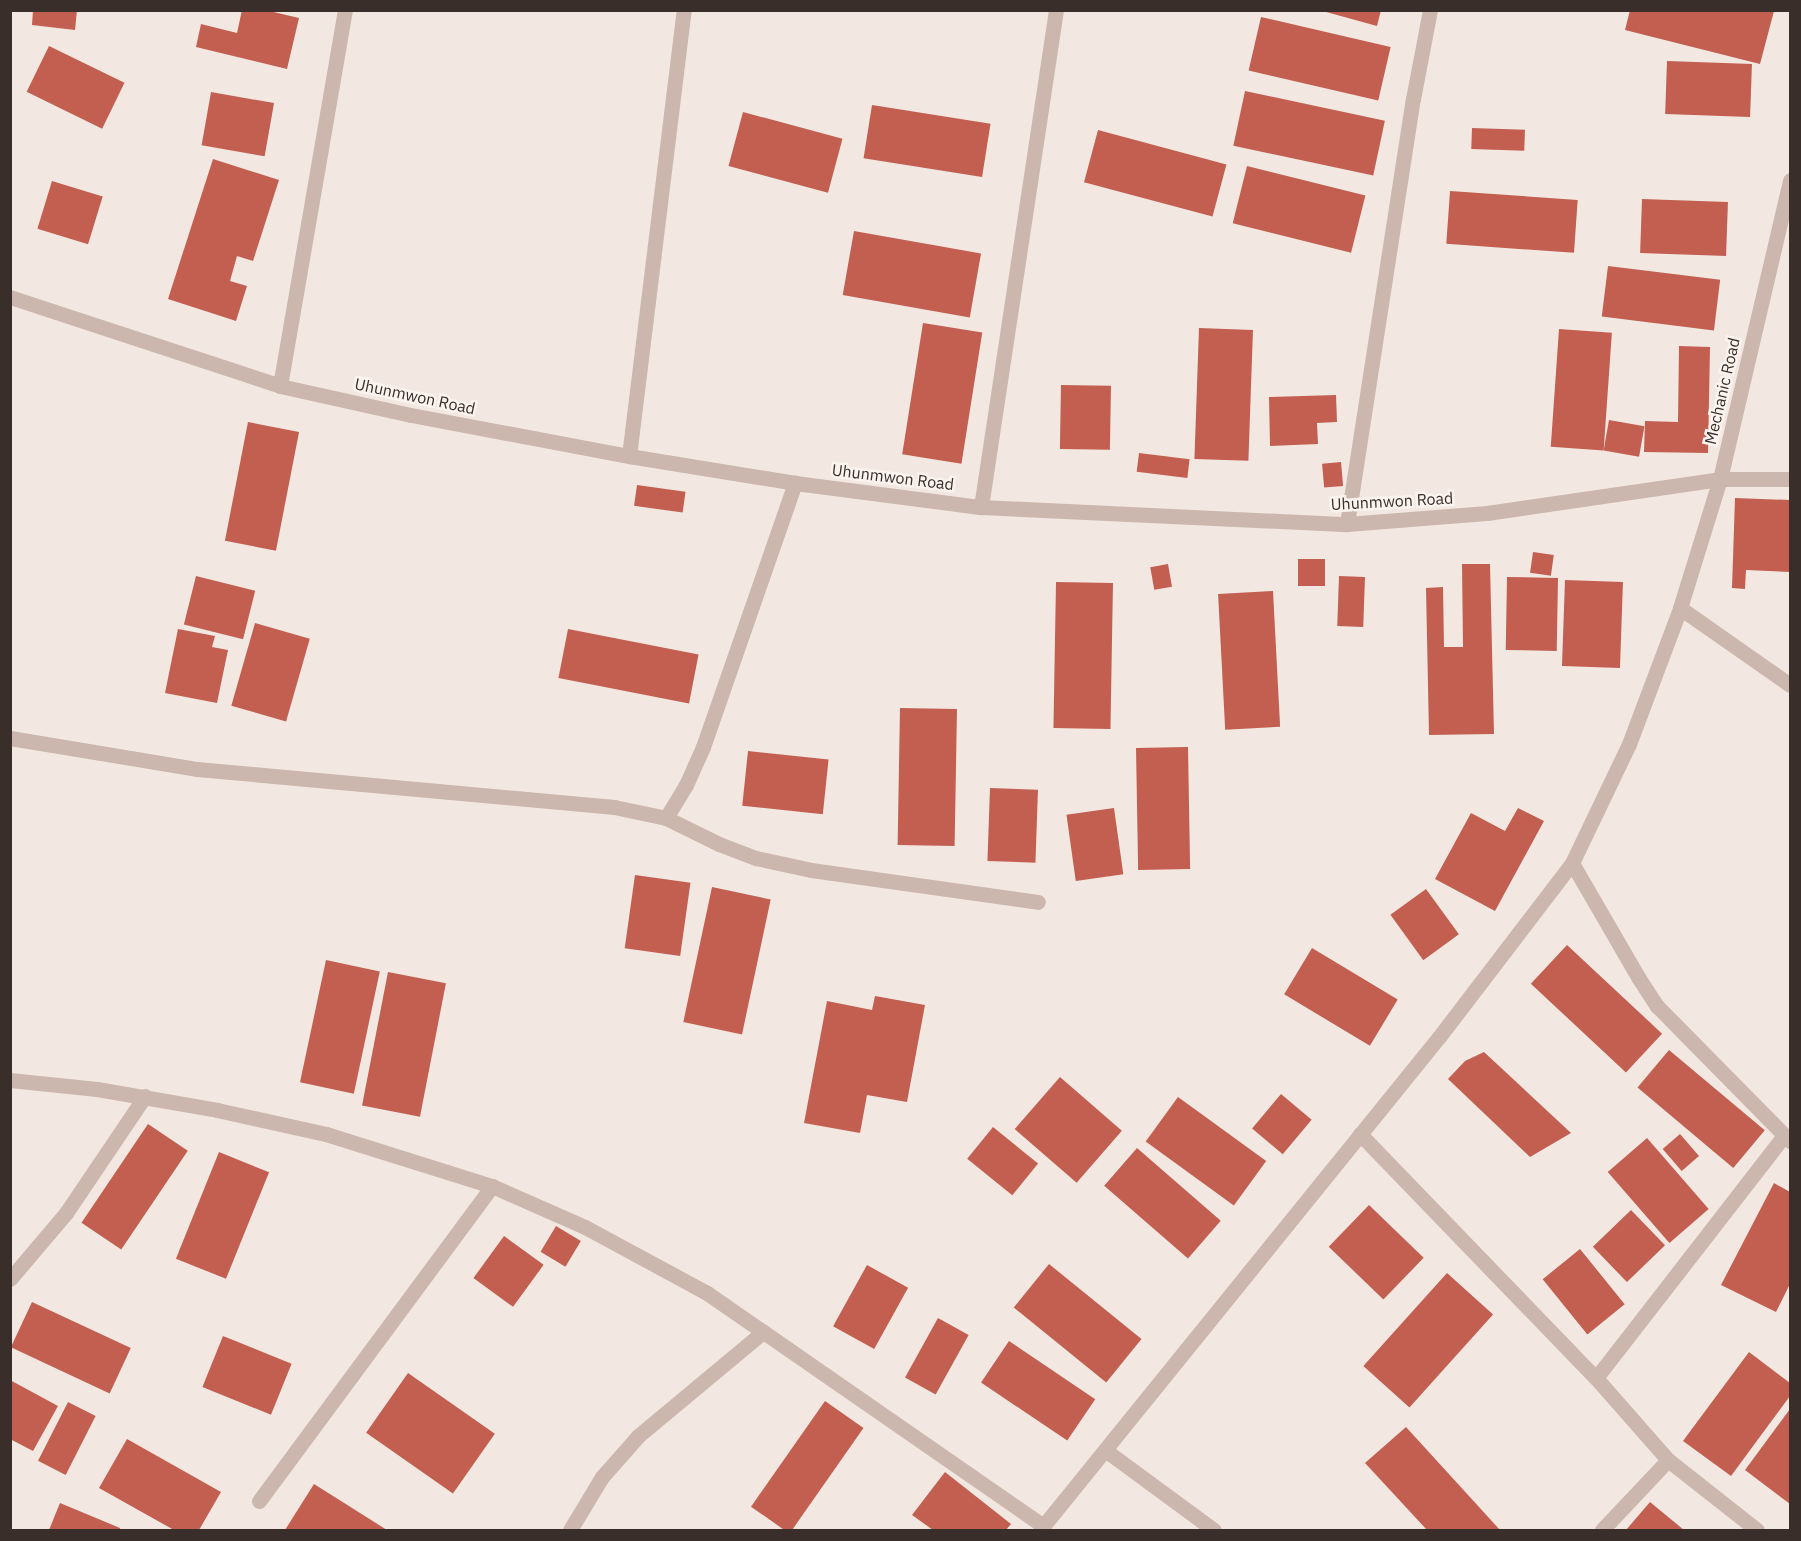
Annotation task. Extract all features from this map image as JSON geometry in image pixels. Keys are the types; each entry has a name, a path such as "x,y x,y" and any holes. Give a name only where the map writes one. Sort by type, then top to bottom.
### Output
{"street":[{"path":"280,386 345,10"},
{"path":"629,456 684,10"},
{"path":"981,507 1056,10"},
{"path":"1347,524 1413,99 1430,10"},
{"name":"Mechanic Road","path":"1041,1528 1439,1037 1572,863 1629,744 1680,608 1720,479 1791,180"},
{"name":"Uhunmwon Road","path":"10,297 280,386 411,415 629,456 795,483 981,507 1347,524 1487,513 1720,479 1791,479"},
{"path":"666,818 686,785 703,747 795,483"},
{"path":"1680,608 1791,685"},
{"path":"10,738 197,769 614,807 666,818 719,844 756,858 811,870 1038,902"},
{"path":"1572,863 1638,977 1658,1006 1787,1139 1596,1378"},
{"path":"10,1080 145,1096 326,1134 492,1186 605,1238 707,1293 1041,1528"},
{"path":"10,1279 66,1213 145,1096"},
{"path":"1360,1134 1596,1378 1668,1460 1757,1530"},
{"path":"259,1501 492,1186"},
{"path":"570,1530 602,1477 638,1436 763,1332"},
{"path":"1105,1450 1214,1530"},
{"path":"1602,1530 1668,1460"}],"building":[{"path":"33,10 77,10 75,30 32,25"},
{"path":"242,10 265,10 299,18 287,69 196,47 201,24 237,33"},
{"path":"1319,10 1381,10 1377,26"},
{"path":"1630,10 1774,11 1760,64 1625,30"},
{"path":"1261,17 1391,47 1378,101 1249,71"},
{"path":"49,46 124,83 102,129 27,92"},
{"path":"1667,61 1752,64 1750,117 1665,114"},
{"path":"1245,91 1385,121 1373,176 1233,146"},
{"path":"211,92 274,103 265,156 202,145"},
{"path":"872,105 991,124 982,177 864,158"},
{"path":"743,112 842,139 828,193 729,166"},
{"path":"1472,128 1525,130 1524,151 1471,149"},
{"path":"1098,130 1226,164 1212,217 1084,182"},
{"path":"213,159 279,180 253,261 237,256 230,281 247,286 236,321 168,299"},
{"path":"1247,166 1365,196 1351,253 1233,223"},
{"path":"52,181 103,196 88,244 37,229"},
{"path":"1450,191 1578,200 1574,253 1446,244"},
{"path":"1642,199 1728,202 1726,256 1640,253"},
{"path":"854,231 981,253 970,317 843,295"},
{"path":"1608,266 1720,280 1714,330 1602,317"},
{"path":"923,323 982,332 961,464 902,454"},
{"path":"1199,328 1253,330 1248,461 1194,459"},
{"path":"1559,329 1612,333 1604,450 1551,447"},
{"path":"1679,346 1710,347 1708,453 1644,452 1645,421 1678,422"},
{"path":"1061,385 1111,386 1110,450 1060,449"},
{"path":"1336,395 1337,422 1317,423 1318,444 1270,446 1269,397"},
{"path":"1609,420 1644,426 1639,457 1604,451"},
{"path":"248,422 299,432 276,551 225,541"},
{"path":"1139,453 1190,459 1187,478 1137,472"},
{"path":"1341,462 1343,486 1324,488 1322,464"},
{"path":"637,485 686,492 683,513 634,506"},
{"path":"1735,498 1790,500 1790,572 1746,570 1745,589 1732,588"},
{"path":"1533,552 1554,555 1551,576 1530,573"},
{"path":"1298,559 1325,559 1325,586 1298,586"},
{"path":"1168,564 1172,587 1154,590 1150,567"},
{"path":"1462,564 1490,564 1494,734 1429,735 1426,588 1443,587 1444,647 1463,647"},
{"path":"196,576 255,591 243,639 184,625"},
{"path":"1339,576 1365,577 1363,627 1337,626"},
{"path":"1507,577 1558,578 1557,651 1506,650"},
{"path":"1565,580 1623,582 1620,668 1562,666"},
{"path":"1056,582 1113,583 1110,729 1053,728"},
{"path":"1273,591 1280,727 1225,730 1218,594"},
{"path":"255,623 310,639 286,721 231,706"},
{"path":"178,629 215,636 212,647 228,650 217,703 165,693"},
{"path":"568,629 699,654 689,703 558,678"},
{"path":"900,708 957,709 955,846 898,845"},
{"path":"1188,747 1190,869 1138,870 1136,748"},
{"path":"748,751 829,759 823,814 742,806"},
{"path":"990,788 1038,790 1035,863 987,861"},
{"path":"1114,808 1123,874 1076,881 1066,815"},
{"path":"1518,808 1544,821 1495,911 1435,879 1471,813 1505,831"},
{"path":"635,875 690,883 680,956 625,948"},
{"path":"712,887 771,899 742,1034 683,1022"},
{"path":"1426,889 1459,934 1423,960 1390,915"},
{"path":"1567,945 1662,1034 1626,1072 1531,984"},
{"path":"1312,948 1398,1000 1370,1046 1284,994"},
{"path":"326,960 380,971 354,1094 300,1082"},
{"path":"388,972 446,983 420,1117 362,1106"},
{"path":"875,996 925,1005 907,1102 867,1095 860,1133 804,1123 827,1001 872,1010"},
{"path":"1669,1050 1765,1130 1733,1168 1638,1088"},
{"path":"1484,1052 1571,1133 1530,1157 1448,1079 1465,1061"},
{"path":"1060,1077 1122,1131 1077,1183 1015,1129"},
{"path":"1281,1094 1312,1120 1283,1154 1252,1128"},
{"path":"1178,1097 1266,1161 1234,1206 1146,1141"},
{"path":"148,1124 188,1151 121,1249 81,1223"},
{"path":"993,1127 1038,1164 1012,1195 967,1159"},
{"path":"1680,1134 1699,1156 1682,1171 1663,1149"},
{"path":"1647,1138 1709,1209 1669,1243 1608,1172"},
{"path":"1137,1148 1221,1221 1188,1259 1104,1186"},
{"path":"219,1152 269,1172 226,1279 176,1259"},
{"path":"1774,1183 1790,1192 1790,1284 1776,1312 1721,1285"},
{"path":"1369,1205 1424,1258 1383,1300 1329,1247"},
{"path":"1631,1210 1665,1245 1627,1282 1593,1247"},
{"path":"556,1226 581,1241 565,1267 541,1252"},
{"path":"504,1236 544,1265 513,1307 473,1278"},
{"path":"1580,1249 1625,1304 1587,1334 1543,1279"},
{"path":"1049,1264 1141,1339 1106,1382 1014,1308"},
{"path":"867,1265 908,1288 874,1349 833,1326"},
{"path":"1447,1273 1493,1314 1409,1407 1363,1366"},
{"path":"32,1302 131,1348 110,1393 11,1347"},
{"path":"938,1318 969,1335 936,1394 905,1377"},
{"path":"223,1336 292,1364 271,1415 202,1387"},
{"path":"1009,1341 1095,1399 1067,1441 981,1382"},
{"path":"1749,1352 1790,1383 1790,1396 1731,1476 1683,1441"},
{"path":"408,1373 495,1434 453,1494 366,1433"},
{"path":"10,1380 58,1406 33,1451 10,1439"},
{"path":"825,1401 864,1428 792,1530 784,1530 751,1507"},
{"path":"68,1402 96,1416 66,1475 38,1461"},
{"path":"1790,1409 1790,1504 1745,1470"},
{"path":"1406,1427 1500,1530 1427,1530 1365,1463"},
{"path":"127,1439 221,1492 199,1530 174,1530 99,1488"},
{"path":"945,1472 1011,1524 1006,1530 933,1530 912,1515"},
{"path":"314,1484 387,1530 285,1530"},
{"path":"1650,1502 1684,1530 1626,1530"},
{"path":"60,1503 120,1528 120,1530 49,1530"}]}
